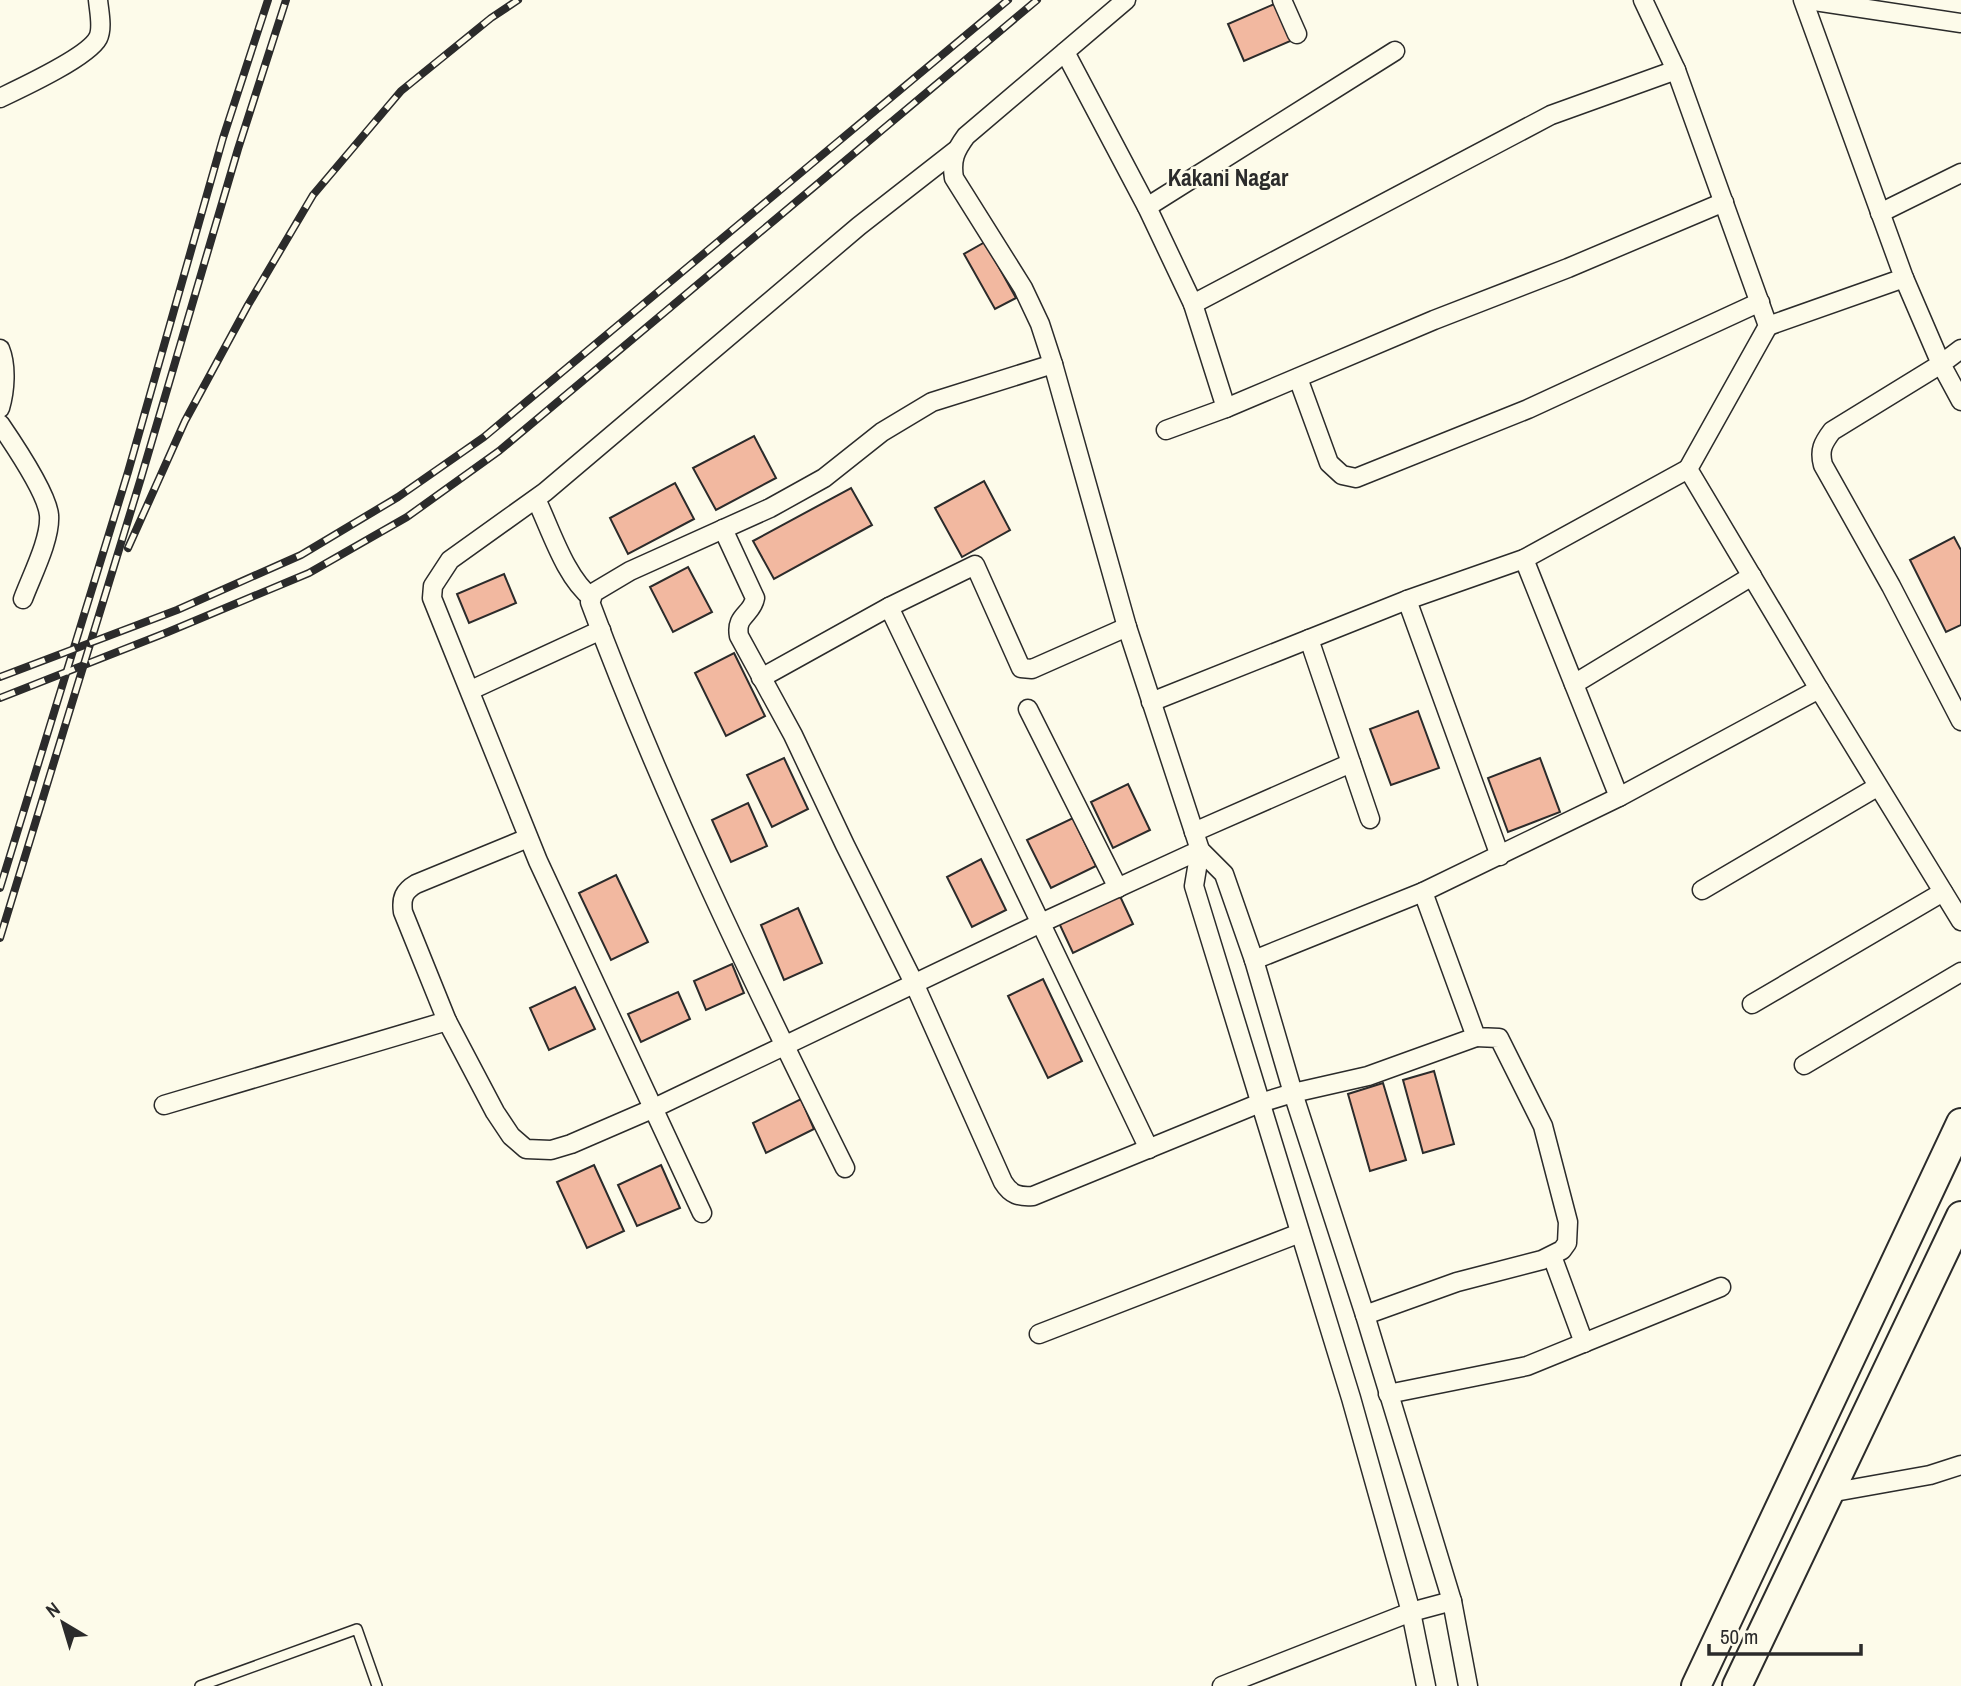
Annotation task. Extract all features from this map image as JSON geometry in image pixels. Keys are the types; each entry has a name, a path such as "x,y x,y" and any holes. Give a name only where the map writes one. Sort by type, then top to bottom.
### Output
{"main road":[{"path":"1696,1686 1961,1123"},
{"path":"1737,1686 1961,1216"}],"street":[{"path":"0,98 91,47 99,37 98,0"},
{"path":"1126,0 966,136 956,151 952,165 954,178 1023,288 1040,324 1127,627 1200,850 1224,874 1254,960 1452,1601 1468,1686"},
{"path":"1282,0 1297,34"},
{"path":"1643,0 1676,70 1768,326"},
{"path":"1803,0 1904,278 1941,363 1961,401"},
{"path":"1808,0 1883,5 1961,23"},
{"path":"1147,207 1395,51"},
{"path":"1065,52 1147,207 1192,304 1226,408"},
{"path":"1192,304 1551,115 1676,70"},
{"path":"702,1213 528,838 432,598 433,586 450,561 536,499 859,226 956,151"},
{"path":"1880,213 1961,173"},
{"path":"1166,430 1226,408 1724,202"},
{"path":"1152,702 1407,600 1524,559 1688,469 1768,326 1904,278"},
{"path":"1298,378 1329,463 1342,475 1356,478 1528,410 1760,302"},
{"path":"0,349 3,355 5,391 0,408"},
{"path":"1961,349 1832,430 1820,453 1823,465 1891,586 1961,721"},
{"path":"845,1168 784,1045 670,801 590,602 593,593 630,571 770,508 824,478 882,432 932,402 1053,364"},
{"path":"0,424 43,497 49,515 48,532 23,599"},
{"path":"1688,469 1877,787 1961,921"},
{"path":"536,499 570,573 582,590 592,598"},
{"path":"723,529 755,598 754,605 737,626 739,636 793,735 914,983 1007,1190 1021,1197 1033,1196 1260,1103 1368,1076 1476,1037 1499,1038 1543,1126 1567,1222 1567,1243 1562,1250 1552,1255 1457,1282 1365,1315"},
{"path":"1524,559 1619,797"},
{"path":"761,678 889,607 975,565 1021,668 1032,669 1127,627"},
{"path":"1574,684 1752,576"},
{"path":"1407,600 1500,856"},
{"path":"889,607 1149,1149"},
{"path":"471,691 601,630"},
{"path":"1309,639 1370,819"},
{"path":"1254,960 1423,892 1500,856 1619,797 1819,689"},
{"path":"1028,709 1118,888"},
{"path":"1194,832 1351,762"},
{"path":"1702,890 1877,787"},
{"path":"528,838 416,884 403,895 403,912 446,1021 495,1112 511,1136 526,1149 551,1150 652,1109 1200,850"},
{"path":"1200,850 1194,886 1351,1398 1410,1612 1426,1686"},
{"path":"1423,892 1476,1037"},
{"path":"1752,1003 1943,892"},
{"path":"1804,1065 1961,972"},
{"path":"164,1105 446,1021"},
{"path":"1038,1334 1300,1233"},
{"path":"1552,1255 1584,1343"},
{"path":"1388,1394 1527,1366 1721,1287"},
{"path":"1829,1493 1930,1475 1961,1465"},
{"path":"1222,1686 1256,1679 1410,1612 1452,1601"}],"lane":[{"path":"200,1686 357,1629 377,1686"}],"building":[{"path":"1279,2 1295,39 1244,61 1228,24"},
{"path":"985,242 1016,298 995,309 964,254"},
{"path":"754,436 776,478 716,510 693,468"},
{"path":"984,481 1010,530 962,557 935,508"},
{"path":"675,483 694,519 628,554 610,518"},
{"path":"851,488 872,525 774,579 753,541"},
{"path":"1954,537 1961,550 1961,625 1946,632 1910,560"},
{"path":"688,567 712,612 673,632 650,587"},
{"path":"504,574 516,603 469,623 457,594"},
{"path":"734,653 765,716 726,736 695,673"},
{"path":"1418,711 1439,768 1391,785 1370,729"},
{"path":"784,758 808,809 772,827 747,775"},
{"path":"1540,758 1560,812 1508,832 1488,778"},
{"path":"1128,784 1150,830 1113,848 1091,802"},
{"path":"748,803 767,846 731,862 712,820"},
{"path":"1073,818 1096,866 1051,888 1027,840"},
{"path":"981,859 1006,910 972,927 947,877"},
{"path":"616,875 648,942 611,960 579,893"},
{"path":"1119,894 1133,924 1073,953 1059,923"},
{"path":"798,908 822,963 784,980 761,925"},
{"path":"732,964 744,993 706,1010 694,981"},
{"path":"1043,979 1082,1061 1048,1078 1008,996"},
{"path":"575,987 595,1029 549,1050 530,1008"},
{"path":"678,992 690,1019 641,1042 628,1014"},
{"path":"1434,1071 1454,1144 1423,1153 1403,1080"},
{"path":"1383,1083 1406,1160 1370,1171 1348,1094"},
{"path":"801,1099 814,1129 766,1153 753,1123"},
{"path":"594,1165 624,1231 587,1248 557,1182"},
{"path":"661,1165 680,1208 637,1226 618,1185"}],"railway":[{"path":"0,888 128,472 223,138 268,0"},
{"path":"0,938 141,478 238,149 286,0"},
{"path":"128,548 185,421 248,305 313,195 401,91 491,18 518,0"},
{"path":"0,677 177,610 301,555 398,497 484,437 1008,0"},
{"path":"0,698 309,573 407,517 499,451 1037,0"}],"district":[{"name":"Kakani Nagar","path":"1228,177"}]}
